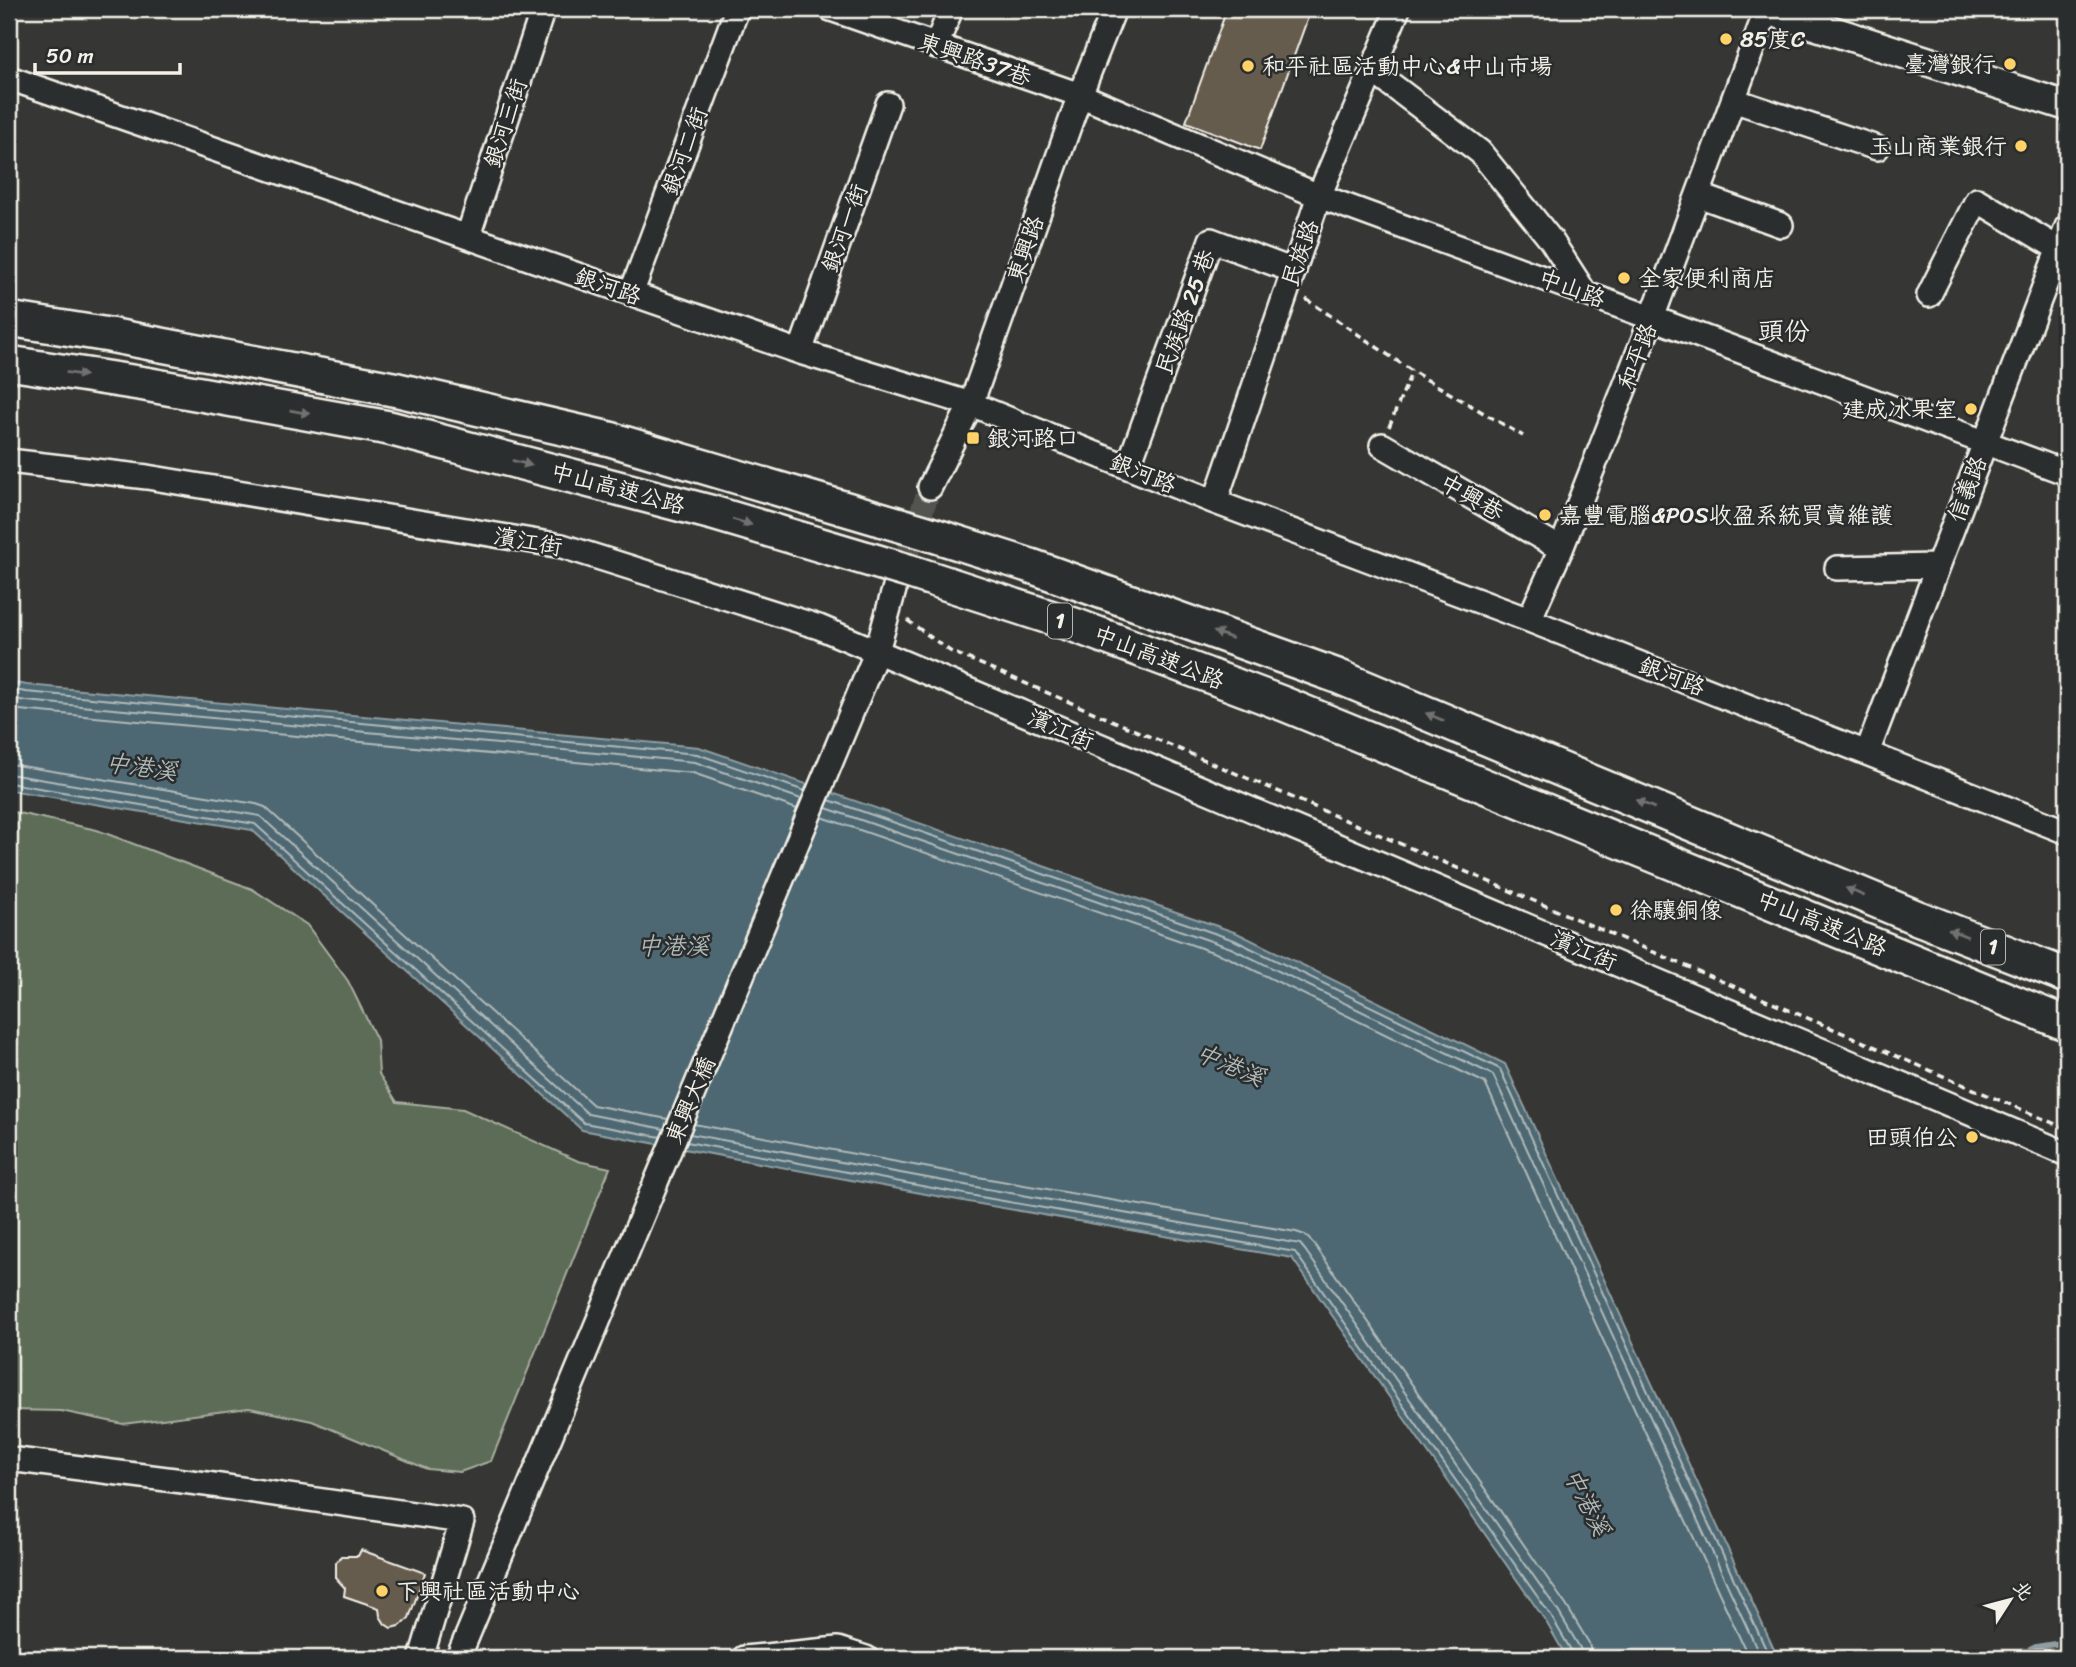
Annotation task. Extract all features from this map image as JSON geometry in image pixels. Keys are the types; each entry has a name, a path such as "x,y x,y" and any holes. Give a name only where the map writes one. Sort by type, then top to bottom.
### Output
{"highway":[{"name":"中山高速公路","path":"9,318 398,390 584,433 1031,566 1337,677 1919,918 2067,976"},
{"name":"中山高速公路","path":"9,363 145,384 389,428 713,513 908,571 1074,625 1284,704 2067,1024"}],"main road":[{"path":"1766,9 2067,106"}],"street":[{"name":"銀河三街","path":"467,236 543,9"},
{"name":"銀河二街","path":"631,294 737,9"},
{"name":"東興路37巷","path":"831,9 1080,95"},
{"path":"936,47 951,9"},
{"name":"東興路","path":"930,486 971,404 1080,95 1114,9"},
{"name":"民族路","path":"1215,502 1319,196 1398,9"},
{"name":"和平路","path":"1529,620 1561,550 1653,318 1766,9"},
{"path":"1373,71 1480,152 1551,240 1585,293"},
{"name":"銀河路","path":"9,78 800,352 971,404 1215,502 1529,620 2067,832"},
{"name":"中山路","path":"1080,95 1319,196 2067,473"},
{"path":"1733,100 1877,148"},
{"name":"銀河一街","path":"800,352 888,104"},
{"path":"1698,195 1781,225"},
{"path":"1929,295 1977,201 2059,249"},
{"name":"信義路","path":"1867,753 2067,227"},
{"name":"民族路 25 巷","path":"1128,467 1211,240 1291,279"},
{"name":"中興巷","path":"1382,445 1561,550"},
{"name":"濱江街","path":"9,461 147,477 562,546 819,627 2067,1154"},
{"path":"1837,568 1937,566"},
{"name":"東興大橋","path":"458,1658 877,651 890,600"},
{"path":"9,1459 462,1521 421,1658"},
{"path":"744,1658 838,1649 866,1658"}],"path":[{"path":"1291,279 1412,371 1523,436"},
{"path":"1382,445 1412,371"},
{"path":"890,600 912,622 950,651 2067,1129"}],"green space":[{"path":"9,811 97,830 252,889 307,925 348,981 377,1040 379,1074 397,1102 463,1109 578,1161 610,1168 491,1461 460,1472 427,1469 312,1421 249,1408 123,1424 61,1411 9,1410"}],"water":[{"name":"中港溪","path":"9,682 699,747 1237,933 1505,1064 1778,1658 1567,1658 1545,1620 1292,1258 974,1203 582,1130 252,830 9,790"}],"building":[{"name":"和平社區活動中心&中山市場","path":"1227,9 1311,9 1260,150 1186,122"},
{"name":"下興社區活動中心","path":"361,1550 425,1573 409,1618 400,1626 391,1628 380,1616 379,1608 344,1596 345,1588 336,1578 336,1563 341,1556 358,1556"}],"waterway":[{"path":"2014,1658 2036,1647 2067,1642"}],"tunnel":[{"path":"897,583 930,487"}],"place":[{"name":"85度C","path":"1726,39"},
{"name":"臺灣銀行","path":"2010,64"},
{"name":"和平社區活動中心&中山市場","path":"1248,66"},
{"name":"玉山商業銀行","path":"2021,146"},
{"name":"全家便利商店","path":"1624,278"},
{"name":"建成冰果室","path":"1971,409"},
{"name":"銀河路口","path":"973,438"},
{"name":"嘉豐電腦&POS收盈系統買賣維護","path":"1545,515"},
{"name":"徐驤銅像","path":"1616,910"},
{"name":"田頭伯公","path":"1972,1137"},
{"name":"下興社區活動中心","path":"382,1591"}],"district":[{"name":"頭份","path":"1784,331"}]}
